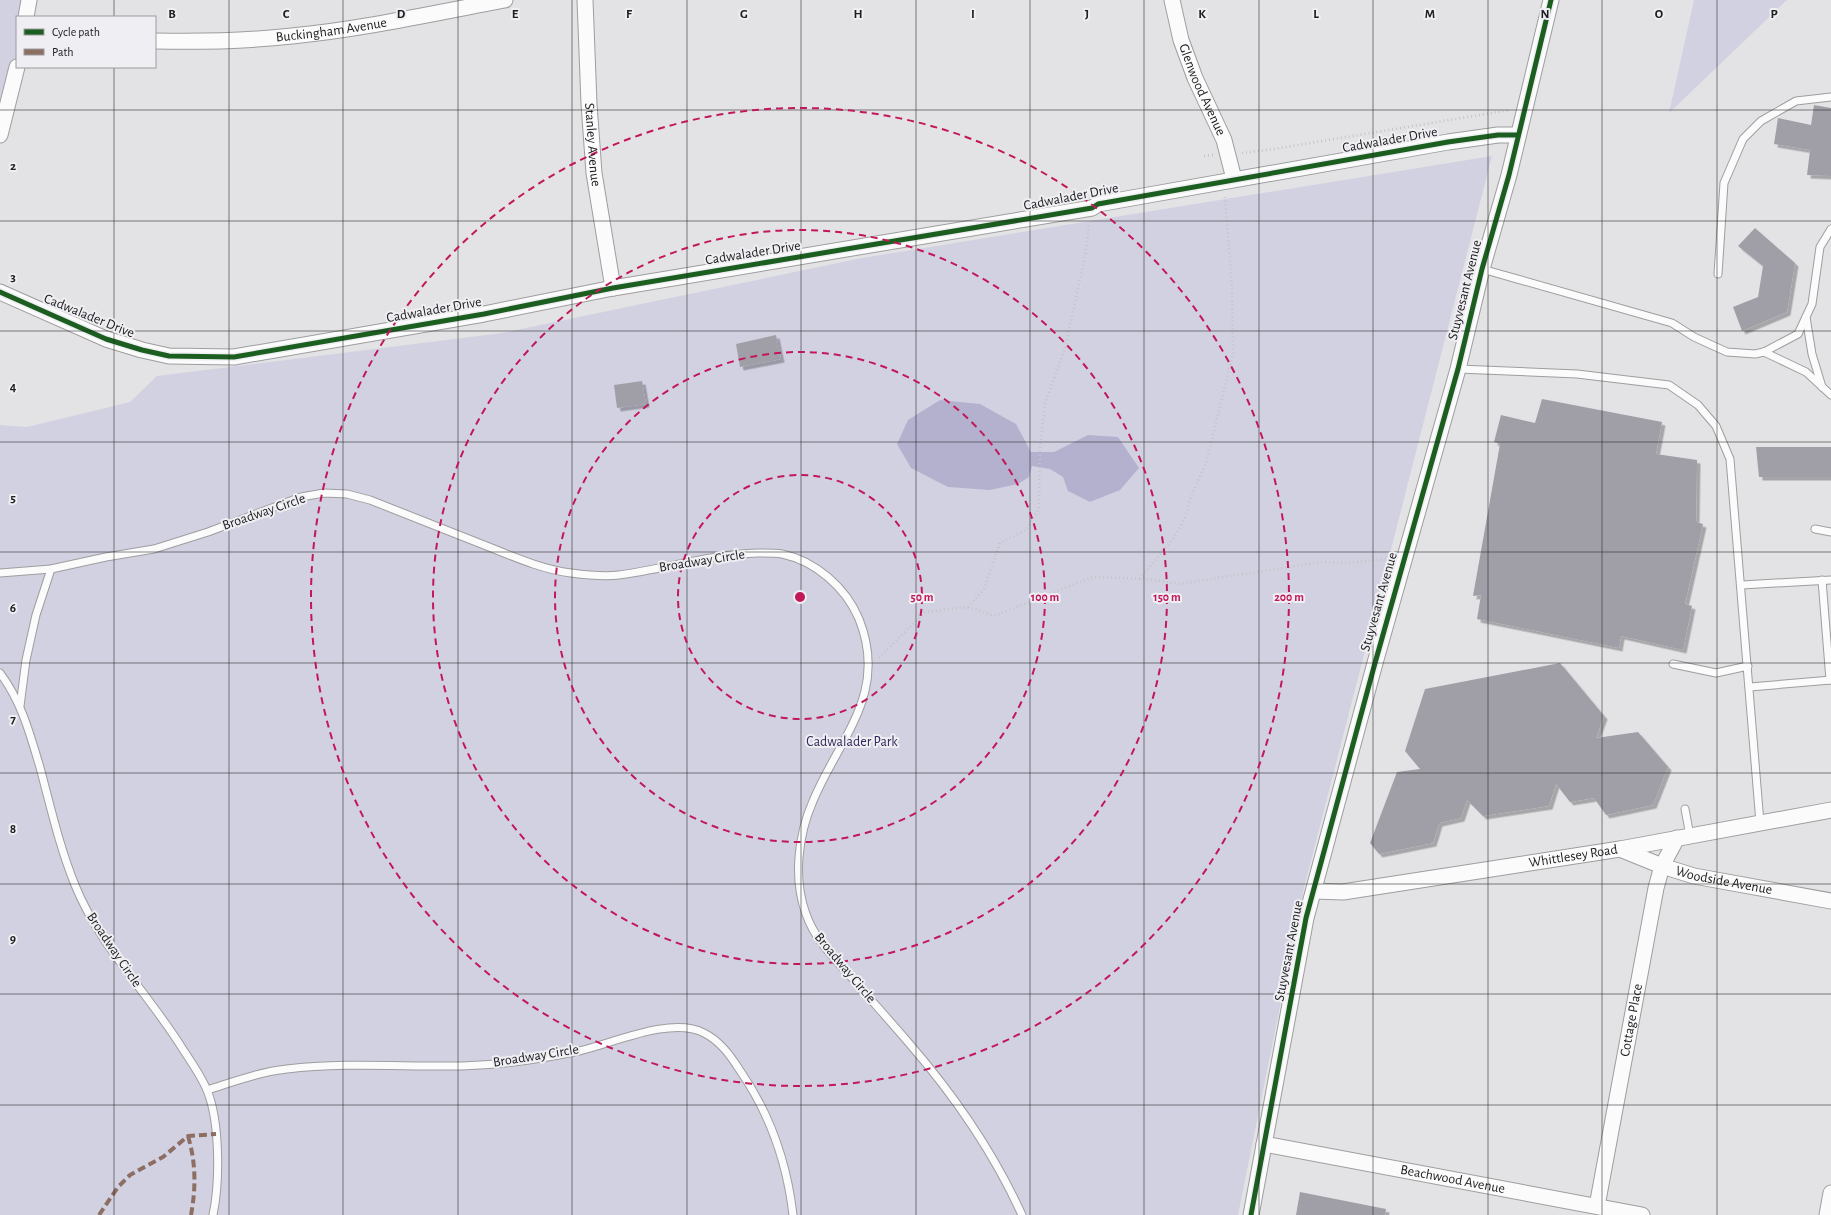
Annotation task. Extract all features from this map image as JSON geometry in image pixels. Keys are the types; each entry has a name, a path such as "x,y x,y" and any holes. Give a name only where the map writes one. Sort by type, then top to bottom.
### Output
{"street":[{"path":"26,16 29,0"},
{"name":"Buckingham Avenue","path":"156,41 221,42 293,36 364,26 505,0"},
{"name":"Stanley Avenue","path":"585,0 589,104 594,173 600,220 613,288"},
{"name":"Glenwood Avenue","path":"1172,0 1181,40 1195,78 1222,134 1228,154 1229,180"},
{"name":"Stuyvesant Avenue","path":"1251,1215 1306,918 1375,662 1458,369 1551,0"},
{"path":"0,135 17,68"},
{"name":"Cadwalader Drive","path":"0,292 106,339 142,350 169,356 207,358 234,357 484,314 613,288 1092,208 1098,204 1448,142 1498,135 1518,135"},
{"name":"Whittlesey Road","path":"1314,891 1343,892 1620,849 1831,810"},
{"name":"Cottage Place","path":"1597,1206 1662,866 1683,837"},
{"name":"Woodside Avenue","path":"1620,849 1662,866 1694,876 1831,901"},
{"name":"Beachwood Avenue","path":"1264,1144 1642,1215"},
{"path":"1827,1215 1831,1193"}],"lane":[{"path":"1718,274 1724,183 1743,139 1761,121 1796,101 1831,97"},
{"path":"1482,269 1672,323 1694,337 1727,352 1755,354 1764,352 1798,334 1812,304 1820,247 1831,229"},
{"path":"1806,317 1812,354 1822,387"},
{"path":"1764,352 1806,372 1831,395"},
{"path":"1458,369 1577,374 1669,385 1698,405 1716,426 1730,459 1742,585 1760,823"},
{"name":"Broadway Circle","path":"0,573 51,569 154,548 208,532 301,497 324,493 348,494 370,500 535,565 567,573 616,575 740,554 780,553 797,558 817,569 831,580 853,607 866,642 867,675 863,700 858,715 813,800 804,825 798,873 800,891 806,914 816,936 823,946 910,1044 961,1108 987,1147 1010,1189 1022,1215"},
{"path":"1815,529 1831,532"},
{"name":"Broadway Circle","path":"20,706 26,660 36,615 51,569"},
{"path":"1750,688 1830,680 1822,580"},
{"path":"1742,585 1831,580"},
{"path":"1673,664 1716,673 1748,666"},
{"name":"Broadway Circle","path":"0,673 10,686 29,728 65,857 75,885 88,912 108,947 169,1027 207,1090 214,1121 218,1174 213,1215"},
{"path":"1683,837 1685,809"},
{"name":"Broadway Circle","path":"207,1090 254,1075 285,1069 318,1066 464,1066 517,1062 582,1050 664,1028 678,1027 696,1030 716,1041 730,1054 749,1084 767,1119 782,1156 791,1195 793,1215"}],"path":[{"path":"1204,156 1274,149 1510,110"},
{"path":"1140,579 1175,536 1185,518 1190,499 1206,463 1233,354 1229,180"},
{"path":"968,607 984,589 1000,543 1026,530 1039,509 1040,448 1045,404 1065,349 1085,256 1092,208"},
{"path":"867,675 880,657 925,612 968,607 994,616 1093,577 1140,579 1178,584 1323,562 1347,563 1389,559"}],"green space":[{"path":"0,0 29,0 27,16 16,16 17,68 0,120"},
{"path":"1694,0 1787,0 1669,113"},
{"name":"Cadwalader Park","path":"1492,156 1303,892 1238,1215 0,1215 0,425 27,427 130,402 157,376 502,333 862,258"}],"shaded area":[{"path":"940,400 980,404 1016,424 1031,452 1054,452 1088,435 1118,437 1139,468 1120,490 1090,502 1068,491 1063,477 1050,469 1032,466 1029,477 1018,484 990,490 948,487 911,468 897,444 908,420"}],"building":[{"path":"1814,105 1831,108 1831,176 1807,175 1810,150 1774,144 1778,118 1811,125"},
{"path":"1755,228 1795,263 1787,312 1742,331 1733,307 1758,297 1763,266 1738,246"},
{"path":"776,335 781,359 740,367 736,344"},
{"path":"642,381 646,404 617,408 614,385"},
{"path":"1542,399 1662,422 1656,454 1697,460 1696,522 1703,524 1685,604 1692,606 1683,650 1621,636 1619,648 1477,619 1481,595 1473,596 1500,444 1494,442 1501,415 1535,423"},
{"path":"1756,447 1831,447 1831,477 1759,477"},
{"path":"1560,663 1604,716 1596,738 1638,732 1668,767 1653,805 1606,815 1594,798 1570,802 1556,784 1549,806 1483,816 1467,800 1461,818 1439,823 1433,843 1379,854 1370,843 1397,772 1420,769 1405,751 1425,689"},
{"path":"1300,1192 1386,1209 1385,1215 1296,1215"}],"marked path":[{"path":"99,1215 118,1187 130,1175 163,1157 188,1136 216,1134"},
{"path":"188,1136 194,1166 194,1195 191,1215"}],"cycle path":[{"path":"1251,1215 1306,918 1375,663 1458,369 1482,269 1509,175 1551,0"},
{"path":"0,292 106,339 142,350 169,356 234,357 484,314 613,288 1092,208 1098,204 1448,142 1498,135 1518,135"}]}
